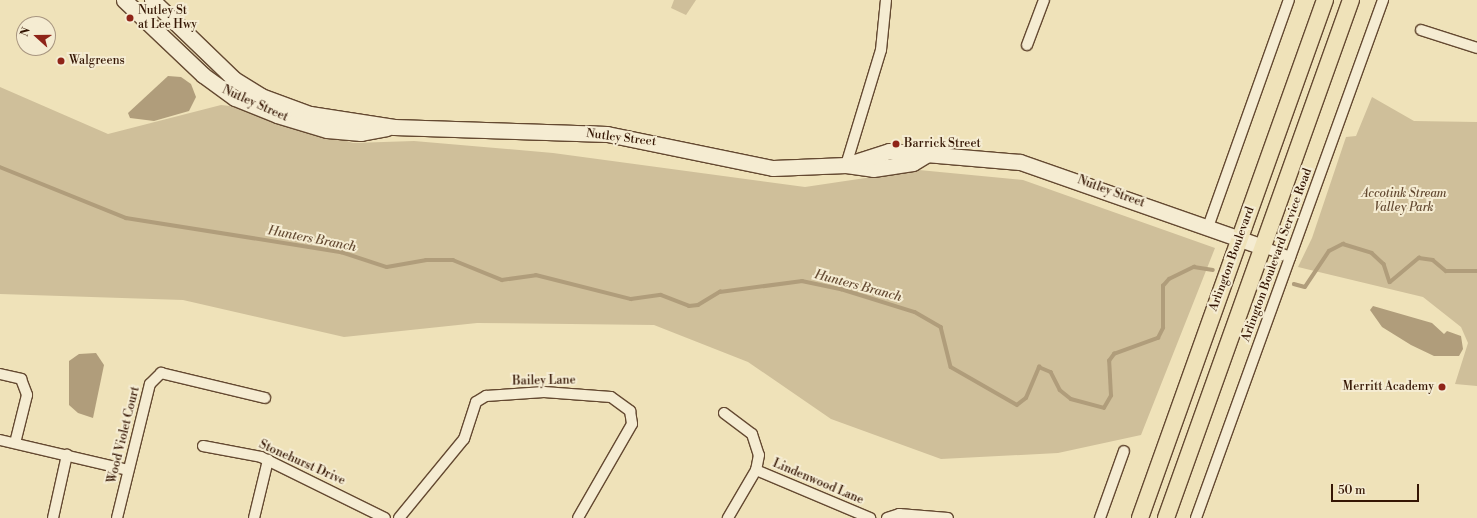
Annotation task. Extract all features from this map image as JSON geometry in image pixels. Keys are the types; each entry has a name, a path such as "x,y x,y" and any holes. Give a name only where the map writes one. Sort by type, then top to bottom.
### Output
{"main road":[{"name":"Nutley Street","path":"124,0 207,79 235,98 277,116 327,130 361,133 394,127"},
{"name":"Nutley Street","path":"152,0 220,67 261,96 310,114 394,127 608,134 773,168 846,164 888,151 926,155 991,157 1050,170 1263,247"},
{"name":"Arlington Boulevard","path":"1140,518 1325,0"},
{"name":"Arlington Boulevard","path":"1166,518 1352,0"}],"street":[{"path":"846,164 881,50 886,0"},
{"path":"1027,45 1044,0"},
{"path":"1208,227 1289,0"},
{"name":"Arlington Boulevard Service Road","path":"1196,518 1382,0"},
{"path":"1421,30 1477,48"},
{"name":"Nutley Street","path":"1263,247 1290,256"},
{"name":"Wood Violet Court","path":"117,518 150,384 161,373 265,398"},
{"path":"0,374 21,379 27,395 15,443"},
{"name":"Bailey Lane","path":"399,518 464,439 476,402 486,396 544,392 611,397 630,411 632,424 578,518"},
{"path":"724,413 756,440 756,470 728,518"},
{"path":"0,440 128,470"},
{"name":"Stonehurst Drive","path":"203,446 268,460 385,518"},
{"path":"1100,518 1124,451"},
{"path":"52,518 67,455"},
{"path":"254,518 268,460"},
{"name":"Lindenwood Lane","path":"756,470 870,518"},
{"path":"887,518 899,514 948,518"}],"green space":[{"path":"674,0 696,0 686,15 671,8"},
{"path":"0,87 108,134 221,105 248,108 353,143 414,141 553,153 805,187 919,170 1023,180 1215,248 1141,435 1058,453 941,459 831,419 748,362 654,325 477,323 344,337 183,300 0,294"},
{"name":"Accotink Stream Valley Park","path":"1372,97 1414,121 1477,122 1477,386 1455,384 1468,343 1461,327 1423,297 1298,267 1312,238 1346,137 1356,136"}],"shaded area":[{"path":"168,76 181,77 191,84 196,97 189,111 154,121 130,118 128,113"},
{"path":"1373,306 1432,323 1444,334 1447,331 1461,336 1463,349 1459,356 1434,356 1411,345 1382,327 1370,310"},
{"path":"96,353 104,365 93,418 78,413 69,405 69,361 79,354"}],"waterway":[{"name":"Hunters Branch","path":"0,167 126,218 341,252 387,267 426,260 453,260 502,280 536,275 631,299 661,295 689,306 698,305 720,292 802,281 841,289 915,312 941,327 951,367 1017,405 1026,398 1039,367 1051,372 1060,390 1071,399 1104,408 1111,396 1109,361 1114,354 1158,338 1163,328 1163,286 1169,279 1194,267 1213,270"},
{"name":"Hunters Branch","path":"1294,284 1305,287 1329,251 1343,244 1372,253 1384,264 1390,282 1419,258 1433,260 1446,271 1477,271"}],"place":[{"name":"Nutley St at Lee Hwy","path":"130,18"},
{"name":"Walgreens","path":"61,61"},
{"name":"Barrick Street","path":"896,144"},
{"name":"Merritt Academy","path":"1442,387"}]}
